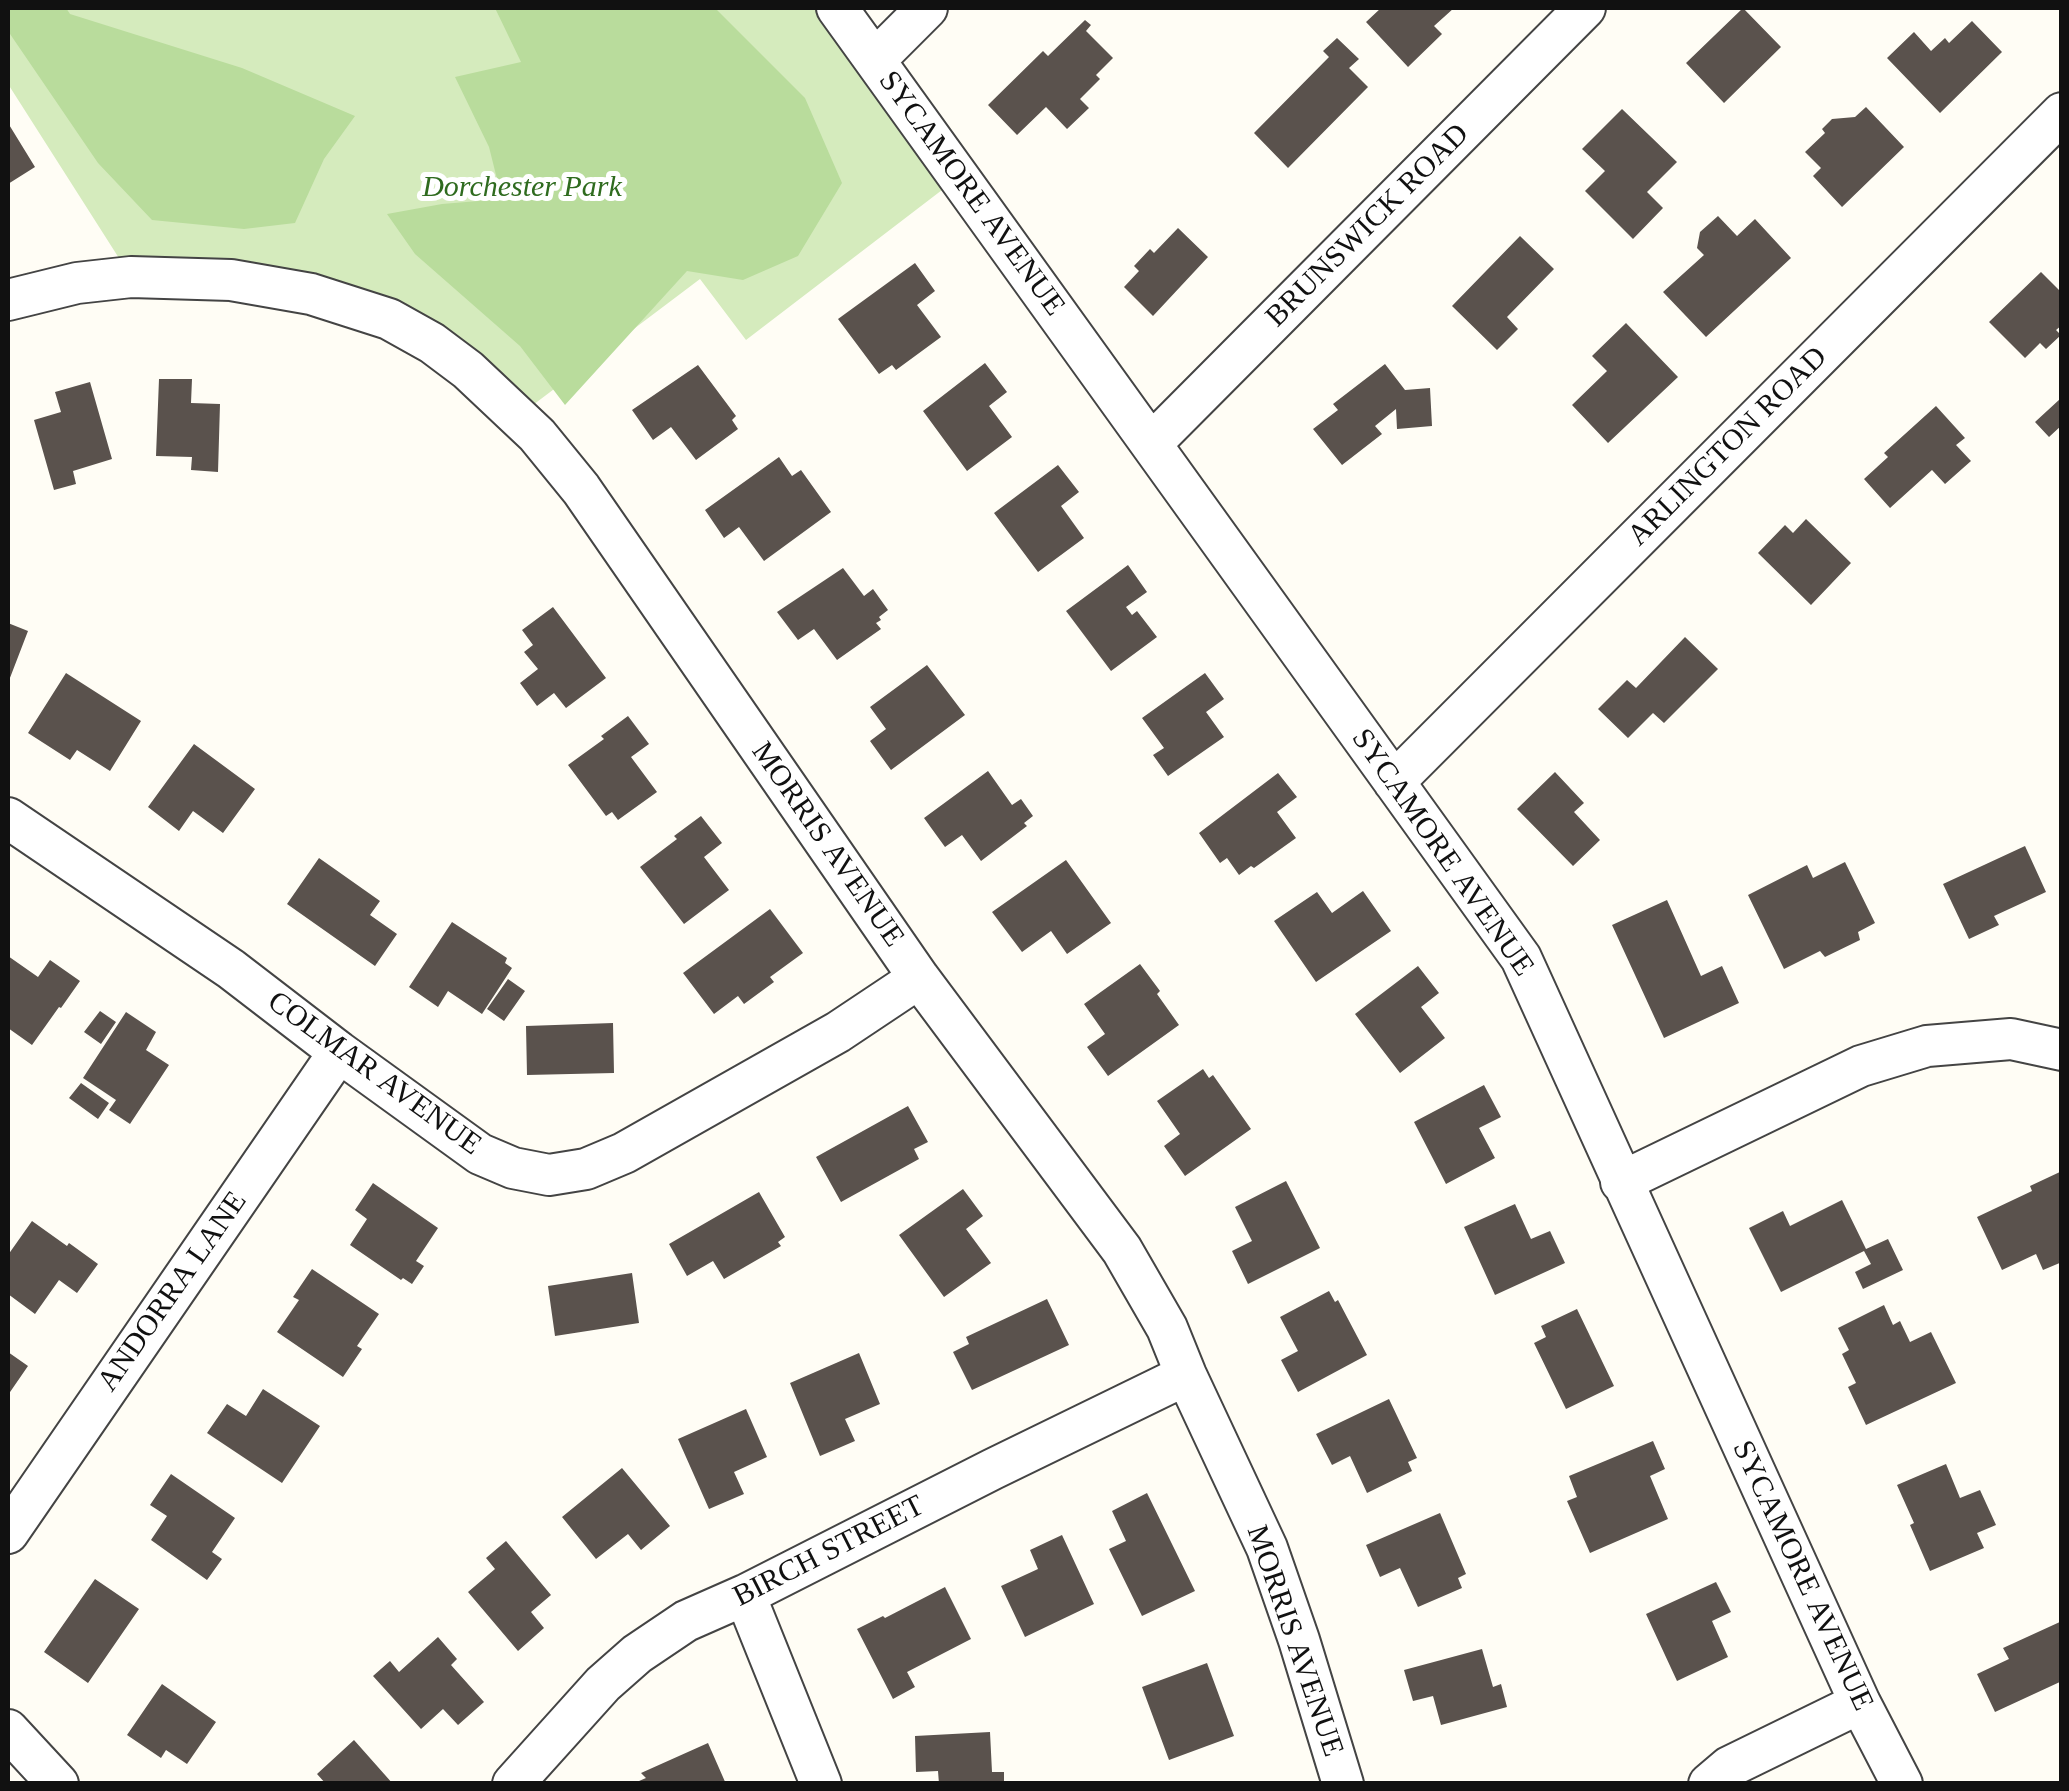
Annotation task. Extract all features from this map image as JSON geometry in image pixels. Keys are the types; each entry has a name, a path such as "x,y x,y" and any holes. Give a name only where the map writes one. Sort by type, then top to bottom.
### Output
{"street":[{"name":"SYCAMORE AVENUE","path":"837,8 1521,958 1860,1703 1902,1784"},
{"path":"875,60 927,8"},
{"name":"BRUNSWICK ROAD","path":"1151,444 1586,8"},
{"name":"ARLINGTON ROAD","path":"1394,782 2062,113"},
{"name":"MORRIS AVENUE","path":"8,300 77,283 132,277 231,280 310,294 389,319 432,343 468,370 537,435 580,489 919,978 1122,1250 1167,1328 1267,1548 1343,1784"},
{"name":"COLMAR AVENUE","path":"8,818 231,969 480,1154 513,1168 549,1175 586,1169 624,1153 838,1032 919,978"},
{"path":"1621,1182 1861,1066 1928,1046 2012,1039 2062,1050"},
{"name":"ANDORRA LANE","path":"8,1533 339,1052"},
{"name":"BIRCH STREET","path":"513,1784 603,1684 637,1654 686,1621 746,1595 993,1468 1186,1376"},
{"path":"746,1595 821,1784"},
{"path":"1709,1784 1729,1767 1860,1703"},
{"path":"8,1730 58,1784"}],"green space":[{"name":"Dorchester Park","path":"8,8 836,8 959,177 746,340 700,279 517,417 389,319 131,277 8,84"},
{"path":"8,8 66,8 70,14 242,68 355,116 324,159 295,223 244,229 152,220 98,163 8,31"},
{"path":"495,8 715,8 805,98 842,183 798,256 743,280 687,271 565,405 520,346 415,254 387,214 502,199 489,147 455,77 521,62"}],"building":[{"path":"1381,8 1454,8 1434,26 1442,34 1408,67 1366,22"},
{"path":"1743,8 1781,47 1724,103 1686,63"},
{"path":"1085,20 1091,25 1086,31 1113,58 1096,75 1100,79 1080,99 1089,108 1067,129 1046,107 1017,135 988,105 1043,51 1048,56"},
{"path":"1972,21 2002,52 1940,113 1887,58 1914,32 1931,51 1945,38 1949,43"},
{"path":"1337,38 1359,59 1349,68 1368,87 1288,168 1254,133 1329,57 1323,51"},
{"path":"1866,107 1904,147 1842,207 1813,176 1821,168 1805,152 1825,133 1822,129 1832,119 1855,117"},
{"path":"1622,109 1677,162 1647,192 1663,208 1633,239 1585,191 1605,171 1582,149"},
{"path":"8,123 35,167 8,184"},
{"path":"1718,216 1737,236 1755,219 1791,258 1706,337 1663,292 1704,255 1697,248 1700,232"},
{"path":"1178,228 1208,257 1153,316 1124,287 1139,271 1134,266 1150,249 1154,253"},
{"path":"1520,236 1554,269 1507,317 1518,329 1497,350 1452,306"},
{"path":"915,263 935,291 917,305 941,337 896,370 892,365 879,374 838,319"},
{"path":"2041,272 2062,293 2062,325 2056,330 2061,335 2046,349 2040,343 2025,358 1989,322"},
{"path":"1626,323 1678,377 1608,443 1572,405 1607,371 1592,356"},
{"path":"985,363 1007,392 989,406 1012,437 967,471 923,411"},
{"path":"1385,364 1405,390 1430,388 1432,426 1397,429 1396,409 1375,426 1382,434 1342,465 1313,429 1338,410 1333,404"},
{"path":"698,365 736,416 732,420 738,429 696,460 671,427 653,440 632,410"},
{"path":"159,379 192,379 191,403 220,404 218,472 191,470 192,457 156,456"},
{"path":"90,382 112,459 73,471 76,484 54,490 34,420 61,412 55,392"},
{"path":"2060,399 2062,425 2049,437 2035,422"},
{"path":"1936,406 1965,438 1956,445 1971,461 1945,484 1932,470 1890,508 1864,479 1888,457 1884,453"},
{"path":"779,457 792,476 801,470 831,512 764,561 739,527 724,538 705,510"},
{"path":"1058,465 1079,492 1061,506 1084,538 1038,572 994,513"},
{"path":"1806,519 1851,563 1811,605 1758,553 1785,525 1793,533"},
{"path":"1128,565 1147,592 1126,607 1132,615 1137,611 1157,637 1111,671 1066,611"},
{"path":"843,568 864,596 873,589 888,610 876,623 881,629 837,660 814,629 798,640 777,612"},
{"path":"553,607 606,678 566,708 554,693 537,706 520,683 538,669 524,652 533,645 522,630"},
{"path":"8,623 28,631 8,683"},
{"path":"1685,637 1718,669 1664,723 1653,713 1628,738 1598,709 1627,680 1636,688"},
{"path":"927,665 965,715 891,770 870,741 886,729 870,707"},
{"path":"66,673 141,721 110,771 77,750 70,760 28,733"},
{"path":"1205,673 1224,699 1206,712 1224,737 1168,776 1153,755 1164,748 1142,718"},
{"path":"628,716 649,744 631,757 657,792 618,820 612,812 606,816 568,765"},
{"path":"194,744 255,789 223,833 193,811 179,831 148,807"},
{"path":"988,771 1012,805 1021,799 1033,816 1024,823 1027,826 981,861 962,835 945,847 924,818"},
{"path":"1555,772 1584,803 1574,812 1600,840 1573,866 1517,809"},
{"path":"1278,773 1297,797 1277,812 1296,838 1239,875 1227,858 1220,863 1199,833"},
{"path":"701,816 722,843 704,857 729,890 684,924 640,867"},
{"path":"2025,846 2046,892 1994,916 1999,925 1969,939 1943,884"},
{"path":"319,858 380,901 370,915 397,934 375,966 287,904"},
{"path":"1066,860 1111,923 1067,954 1051,931 1022,952 992,912"},
{"path":"1845,862 1875,923 1858,932 1860,940 1825,957 1820,951 1784,969 1748,895 1807,865 1813,878"},
{"path":"1363,891 1391,931 1316,982 1274,921 1317,892 1332,913"},
{"path":"1667,900 1701,976 1722,966 1739,1003 1664,1038 1612,925"},
{"path":"770,909 803,953 770,977 774,982 744,1004 738,996 714,1014 683,973"},
{"path":"452,922 507,958 505,963 512,968 482,1014 448,991 438,1007 409,987"},
{"path":"8,956 38,977 50,960 80,981 32,1045 8,1028"},
{"path":"1140,964 1179,1025 1108,1076 1087,1047 1105,1034 1084,1004"},
{"path":"1418,966 1439,993 1421,1007 1445,1038 1400,1073 1355,1014"},
{"path":"508,979 525,991 504,1021 487,1009"},
{"path":"100,1011 116,1022 101,1044 84,1032"},
{"path":"126,1012 156,1032 146,1050 169,1065 130,1124 109,1110 116,1100 83,1078"},
{"path":"613,1023 614,1073 527,1075 526,1026"},
{"path":"1203,1069 1209,1078 1213,1075 1251,1129 1185,1176 1164,1146 1180,1134 1157,1101"},
{"path":"81,1083 109,1103 98,1119 69,1098"},
{"path":"1484,1085 1501,1117 1479,1128 1495,1158 1446,1184 1414,1122"},
{"path":"908,1106 928,1142 914,1149 919,1159 841,1202 816,1157"},
{"path":"2062,1171 2062,1262 2043,1270 2036,1254 2002,1270 1977,1217 2032,1191 2030,1186"},
{"path":"1286,1181 1320,1248 1248,1284 1232,1251 1252,1241 1235,1207"},
{"path":"373,1183 438,1228 416,1261 424,1266 412,1284 350,1245 367,1219 355,1210"},
{"path":"963,1189 983,1216 966,1229 991,1263 944,1297 899,1235"},
{"path":"759,1192 785,1237 778,1242 781,1246 724,1279 713,1261 687,1276 669,1244"},
{"path":"1842,1200 1866,1249 1888,1239 1903,1270 1863,1289 1855,1272 1871,1264 1864,1251 1781,1292 1749,1228 1783,1211 1790,1226"},
{"path":"1515,1204 1531,1239 1550,1231 1565,1263 1495,1295 1464,1227"},
{"path":"32,1221 98,1264 77,1293 59,1280 35,1314 8,1294 8,1255"},
{"path":"312,1269 379,1314 357,1346 362,1349 343,1377 277,1332 299,1300 293,1297"},
{"path":"632,1273 639,1323 555,1336 548,1286"},
{"path":"1329,1291 1335,1302 1338,1300 1367,1355 1298,1392 1281,1360 1298,1351 1280,1317"},
{"path":"1047,1299 1069,1345 972,1390 953,1352 969,1344 966,1337"},
{"path":"1884,1305 1893,1325 1900,1321 1910,1342 1931,1332 1956,1383 1866,1425 1848,1387 1856,1383 1842,1354 1849,1350 1838,1328"},
{"path":"1577,1309 1614,1386 1566,1409 1534,1343 1546,1337 1541,1326"},
{"path":"8,1352 28,1366 8,1395"},
{"path":"859,1353 880,1404 845,1419 855,1441 820,1456 790,1383"},
{"path":"263,1389 320,1426 282,1483 207,1433 227,1404 246,1416"},
{"path":"1389,1399 1417,1458 1408,1462 1412,1471 1367,1493 1350,1456 1332,1465 1316,1434"},
{"path":"746,1409 767,1457 734,1472 744,1494 709,1509 678,1439"},
{"path":"1653,1441 1665,1469 1650,1476 1668,1519 1590,1553 1567,1501 1577,1497 1569,1476"},
{"path":"1946,1464 1960,1498 1980,1490 1996,1525 1977,1533 1984,1548 1930,1571 1897,1485"},
{"path":"622,1468 670,1526 641,1550 628,1534 596,1559 562,1517"},
{"path":"171,1474 235,1518 212,1552 222,1559 207,1580 151,1540 167,1516 150,1505"},
{"path":"1147,1493 1195,1591 1142,1616 1109,1549 1126,1541 1112,1511"},
{"path":"1440,1513 1466,1574 1458,1578 1462,1588 1418,1607 1400,1568 1380,1577 1366,1545"},
{"path":"1062,1535 1094,1604 1025,1637 1001,1586 1038,1569 1030,1550"},
{"path":"506,1541 551,1595 531,1612 544,1628 518,1651 468,1592 495,1569 486,1558"},
{"path":"95,1579 139,1609 88,1683 44,1652"},
{"path":"1716,1582 1731,1612 1712,1621 1728,1657 1677,1681 1646,1614"},
{"path":"945,1587 971,1639 907,1672 915,1687 893,1699 857,1629"},
{"path":"2062,1621 2062,1681 1995,1712 1977,1674 2009,1659 2003,1648"},
{"path":"438,1637 457,1659 451,1665 484,1702 458,1725 443,1709 421,1729 373,1676 390,1661 399,1672"},
{"path":"1482,1649 1493,1687 1501,1684 1507,1707 1441,1725 1433,1696 1413,1701 1404,1670"},
{"path":"1207,1663 1234,1736 1169,1760 1142,1687"},
{"path":"162,1684 216,1722 187,1764 166,1750 161,1758 127,1735"},
{"path":"990,1732 992,1772 1004,1772 1004,1784 939,1784 938,1771 916,1772 915,1736"},
{"path":"354,1740 393,1784 326,1784 317,1774"},
{"path":"708,1743 726,1784 632,1784 646,1778 641,1773"}]}
